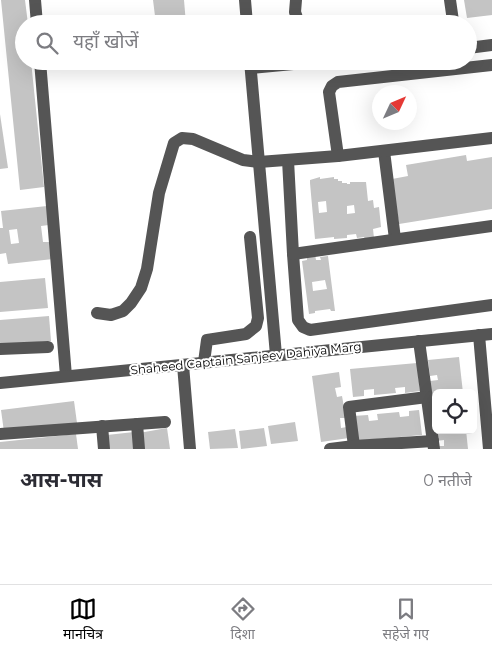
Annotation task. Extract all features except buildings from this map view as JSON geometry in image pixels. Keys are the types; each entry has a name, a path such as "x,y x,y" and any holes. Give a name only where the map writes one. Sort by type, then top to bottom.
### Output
{"street":[{"path":"35,0 36,15"},
{"path":"245,0 246,15"},
{"path":"296,0 296,15"},
{"path":"450,0 452,15"},
{"path":"477,47 492,46"},
{"path":"477,67 492,65"},
{"path":"41,70 66,376"},
{"path":"250,70 276,355"},
{"path":"338,156 329,92 332,86 338,82 447,70"},
{"path":"97,313 110,315 123,311 141,288 147,269 159,193 174,143 182,138 193,139 243,160 259,162 338,156 492,138"},
{"path":"384,151 395,239"},
{"path":"288,160 298,320 303,327 310,330 492,304"},
{"path":"293,254 492,226"},
{"path":"204,362 207,340 246,334 256,326 258,318 250,237"},
{"name":"Shaheed Captain Sanjeev Dahiya Marg","path":"0,383 492,334"},
{"path":"479,335 490,445"},
{"path":"330,449 354,446 433,445 419,341"},
{"path":"0,349 48,347"},
{"path":"183,364 190,449"},
{"path":"354,446 349,407 427,397"},
{"path":"0,434 165,422"},
{"path":"137,424 139,449"},
{"path":"102,426 104,449"}]}
